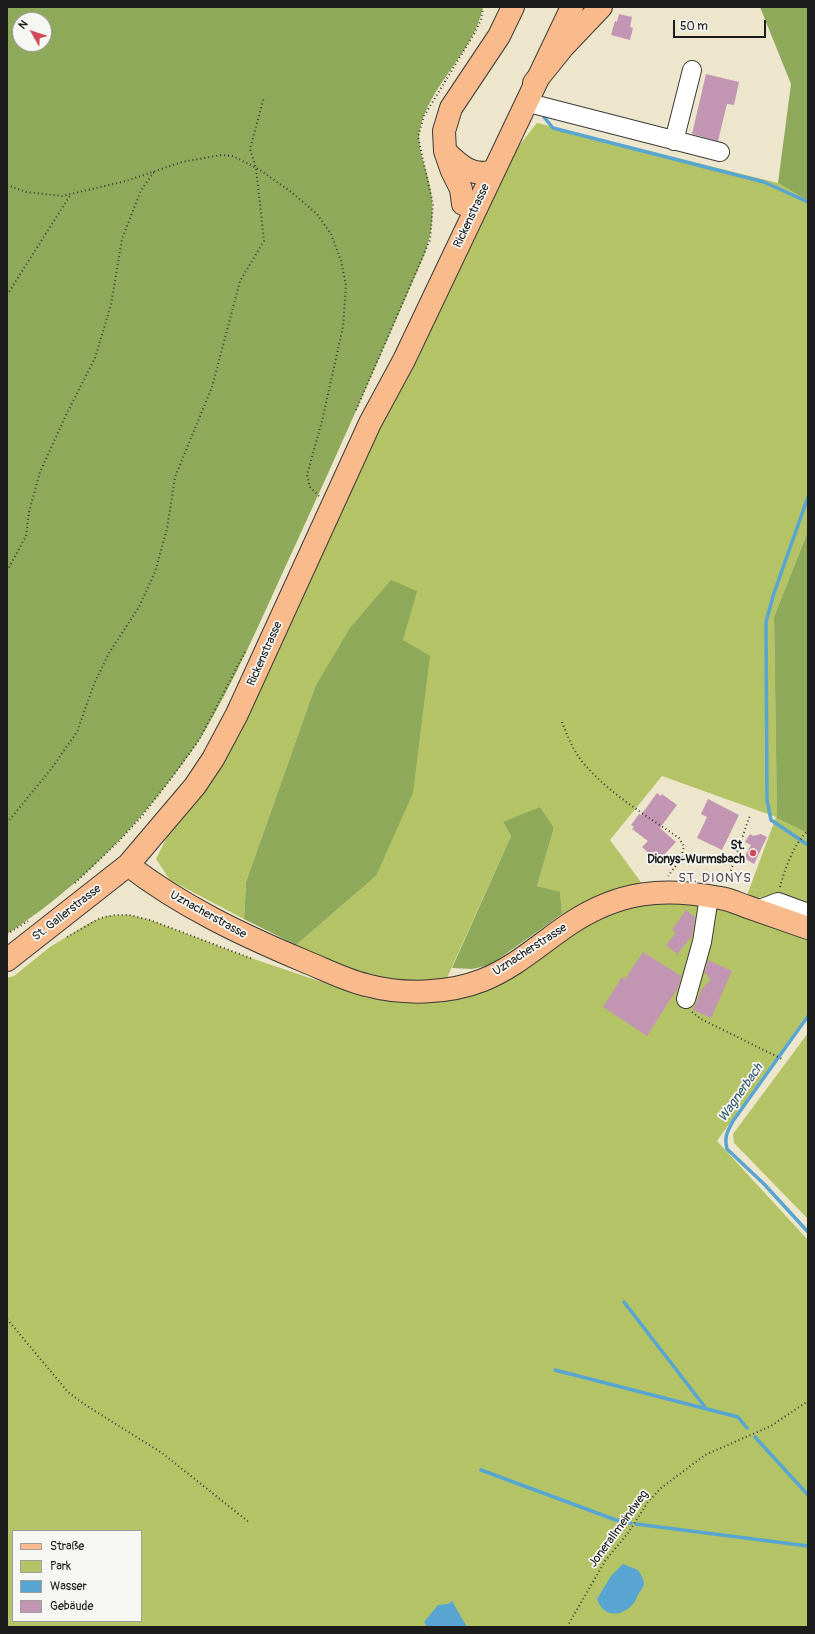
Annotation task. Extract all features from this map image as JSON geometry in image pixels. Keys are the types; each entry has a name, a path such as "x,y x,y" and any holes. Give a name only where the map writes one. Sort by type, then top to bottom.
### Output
{"main road":[{"path":"463,204 461,189 452,171 445,151 444,131 451,108 498,36 513,7"},
{"name":"Rickenstrasse","path":"362,419 404,360 556,7"},
{"name":"Rickenstrasse","path":"128,865 195,786 213,759 237,714 322,497 378,390 463,204 486,172 530,92 572,7"},
{"path":"530,92 563,47 601,7"},
{"path":"445,151 459,164 486,172"},
{"name":"Uznacherstrasse","path":"128,865 153,884 236,932 338,975 366,985 400,991 425,991 456,988 484,980 517,962 572,922 610,901 641,894 676,892 715,897 808,928"},
{"name":"St. Gallerstrasse","path":"7,960 128,865"}],"lane":[{"path":"674,141 692,70"},
{"path":"530,92 674,141 720,152"},
{"path":"686,999 715,897"},
{"path":"757,910 778,902 808,913"}],"path":[{"path":"362,419 430,240 433,204 418,137 424,116 474,34 480,20 483,7"},
{"path":"7,823 77,732 94,684 109,653 139,607 155,572 168,530 175,477 212,387 240,281 264,241 256,168 250,149 264,98"},
{"path":"8,186 26,192 62,196 126,181 182,162 221,155 232,156 256,168 290,191 317,214 331,234 341,261 346,285 343,327 322,421 307,475 310,487 322,497"},
{"path":"7,571 26,536 29,512 40,472 66,413 95,358 111,305 122,239 141,190 155,171"},
{"path":"7,296 71,194"},
{"path":"74,884 120,841 173,776 199,740 248,647"},
{"path":"562,722 575,751 584,765 618,796 679,838 684,846 681,859 669,873 662,893"},
{"path":"715,897 735,863 750,815"},
{"path":"778,902 783,878 796,848 805,833 808,831"},
{"path":"63,939 100,918 115,915 129,915 150,920 259,960"},
{"path":"7,934 30,919"},
{"path":"686,999 685,1007 701,1019 784,1060"},
{"path":"7,1319 68,1392 84,1404 162,1453 250,1523"},
{"name":"Jonerallmeindweg","path":"567,1627 605,1561 628,1533 648,1502 661,1488 705,1455 771,1426 808,1401"}],"green space":[{"path":"7,7 483,7 471,39 433,96 425,112 420,128 419,142 432,201 431,228 424,256 326,477 238,669 200,739 147,809 92,868 72,886 7,934"},
{"path":"760,7 808,7 808,201 778,183 791,84"},
{"path":"537,123 778,183 808,201 808,531 774,617 777,817 808,832 808,907 777,897 746,898 776,817 662,776 610,840 643,885 562,914 560,893 537,886 554,828 503,822 511,836 446,980 373,980 296,945 376,876 315,687 246,882 244,919 170,880 156,859 503,166"},
{"path":"808,531 808,833 777,818 774,617"},
{"path":"391,580 417,591 403,640 430,656 413,793 376,876 296,945 244,919 246,882 315,687 350,628"},
{"path":"540,807 554,828 537,886 560,892 562,914 490,965 472,969 452,968 511,836 503,822"},
{"path":"658,902 707,905 808,939 808,1013 717,1141 808,1240 808,1627 7,1627 7,978 14,976 50,947 91,922 107,916 129,915 150,920 245,956 369,998 395,1002 423,1003 452,999 600,917 623,909"},
{"path":"808,1033 808,1219 734,1143 733,1134"}],"water":[{"path":"623,1564 638,1570 643,1579 644,1586 635,1602 629,1608 613,1614 604,1610 597,1599 611,1576"},
{"path":"452,1601 467,1627 427,1627 424,1622 438,1605 448,1604"}],"building":[{"path":"619,14 632,17 630,27 633,28 630,40 611,35 615,21 617,22"},
{"path":"706,74 739,82 734,105 727,104 718,141 692,134"},
{"path":"657,793 661,796 662,794 677,805 660,828 676,842 662,857 660,854 655,859 642,847 648,841 632,829 634,827 631,825 639,814 641,815"},
{"path":"708,799 739,815 722,850 697,838 707,817 701,814"},
{"name":"St. Dionys-Wurmsbach","path":"750,834 753,836 761,834 767,837 754,864 744,858 751,845 745,842"},
{"path":"686,910 695,917 692,936 677,954 666,945 676,933 672,930"},
{"path":"643,952 681,976 679,986 647,1036 603,1007 622,977 625,979"},
{"path":"708,960 732,971 711,1018 693,1010 702,989 711,979 704,973"}],"waterway":[{"path":"544,117 553,128 764,182 808,202"},
{"path":"808,497 774,593 766,622 767,800 771,820 808,845"},
{"name":"Wagnerbach","path":"808,1016 733,1121 726,1138 727,1149 764,1184 808,1232"},
{"path":"624,1302 705,1407"},
{"path":"555,1370 738,1417 747,1428"},
{"path":"755,1437 808,1495"},
{"path":"481,1470 616,1520 631,1523"},
{"path":"636,1524 808,1546"}],"place":[{"name":"St. Dionys-Wurmsbach","path":"753,853"}],"district":[{"name":"ST. DIONYS","path":"715,879"}]}
